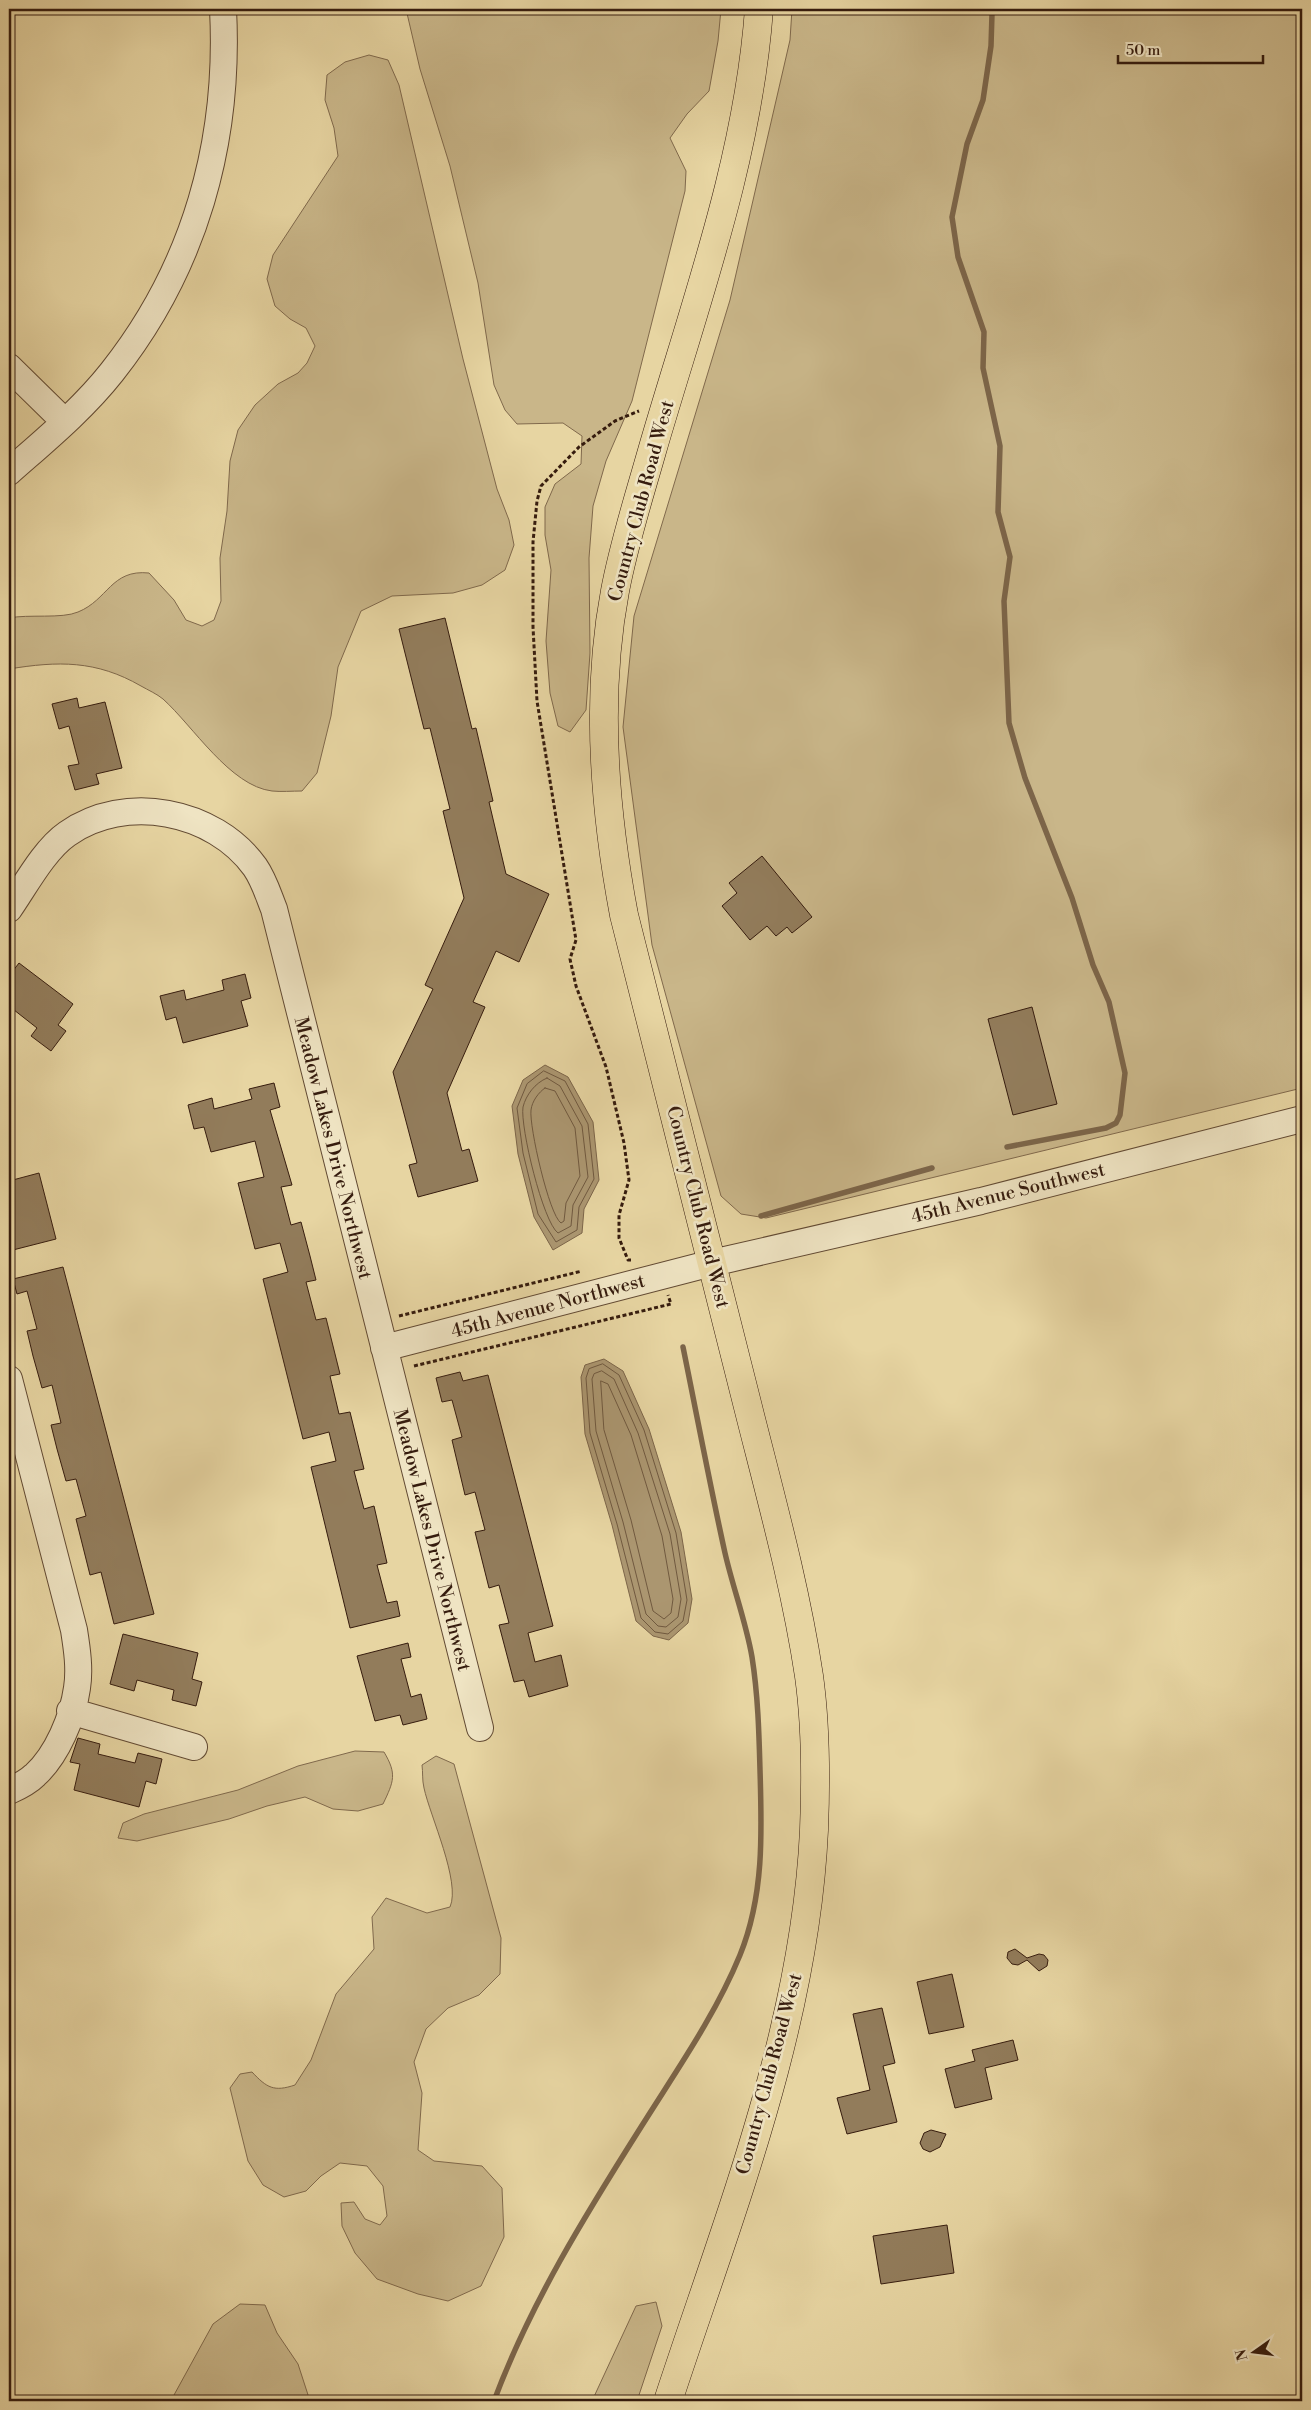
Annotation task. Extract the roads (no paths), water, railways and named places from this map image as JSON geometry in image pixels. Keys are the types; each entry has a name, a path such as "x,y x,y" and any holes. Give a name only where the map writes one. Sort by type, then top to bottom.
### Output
{"main road":[{"name":"Country Club Road West","path":"668,2401 770,2084 794,1988 806,1909 814,1831 814,1754 809,1679 779,1535 624,915 616,872 608,797 604,725 606,663 615,591 632,522 734,170 756,48 760,9"}],"street":[{"path":"9,472 65,422 111,374 138,337 162,299 185,251 204,199 218,125 225,50 223,9"},
{"path":"9,367 65,422"},
{"name":"Meadow Lakes Drive Northwest","path":"9,909 49,851 66,834 108,815 134,811 158,811 180,817 222,836 239,849 255,867 264,883 274,909 480,1728"},
{"name":"45th Avenue Southwest","path":"712,1263 981,1201 1302,1119"},
{"name":"45th Avenue Northwest","path":"384,1348 712,1263"},
{"path":"9,1379 74,1630 78,1664 77,1688 70,1712 49,1759 35,1775 9,1791"},
{"path":"70,1712 194,1747"}],"water":[{"path":"545,1065 568,1077 593,1122 599,1180 584,1209 582,1233 553,1250 534,1217 518,1154 512,1106 523,1080"},
{"path":"604,1359 623,1371 649,1429 681,1532 692,1599 688,1623 669,1640 653,1636 636,1621 612,1525 585,1434 581,1377 585,1365"}],"waterway":[{"path":"992,14 991,46 983,100 967,144 952,217 958,257 984,332 983,368 1000,446 998,512 1010,557 1004,601 1009,723 1025,778 1072,898 1093,965 1109,1002 1125,1073 1120,1115 1116,1123 1106,1128 1007,1147"},
{"path":"761,1216 932,1168"},
{"path":"494,2401 524,2330 560,2260 719,2000 740,1955 754,1910 761,1841 759,1728 754,1671 746,1631 725,1553 683,1347"}]}
